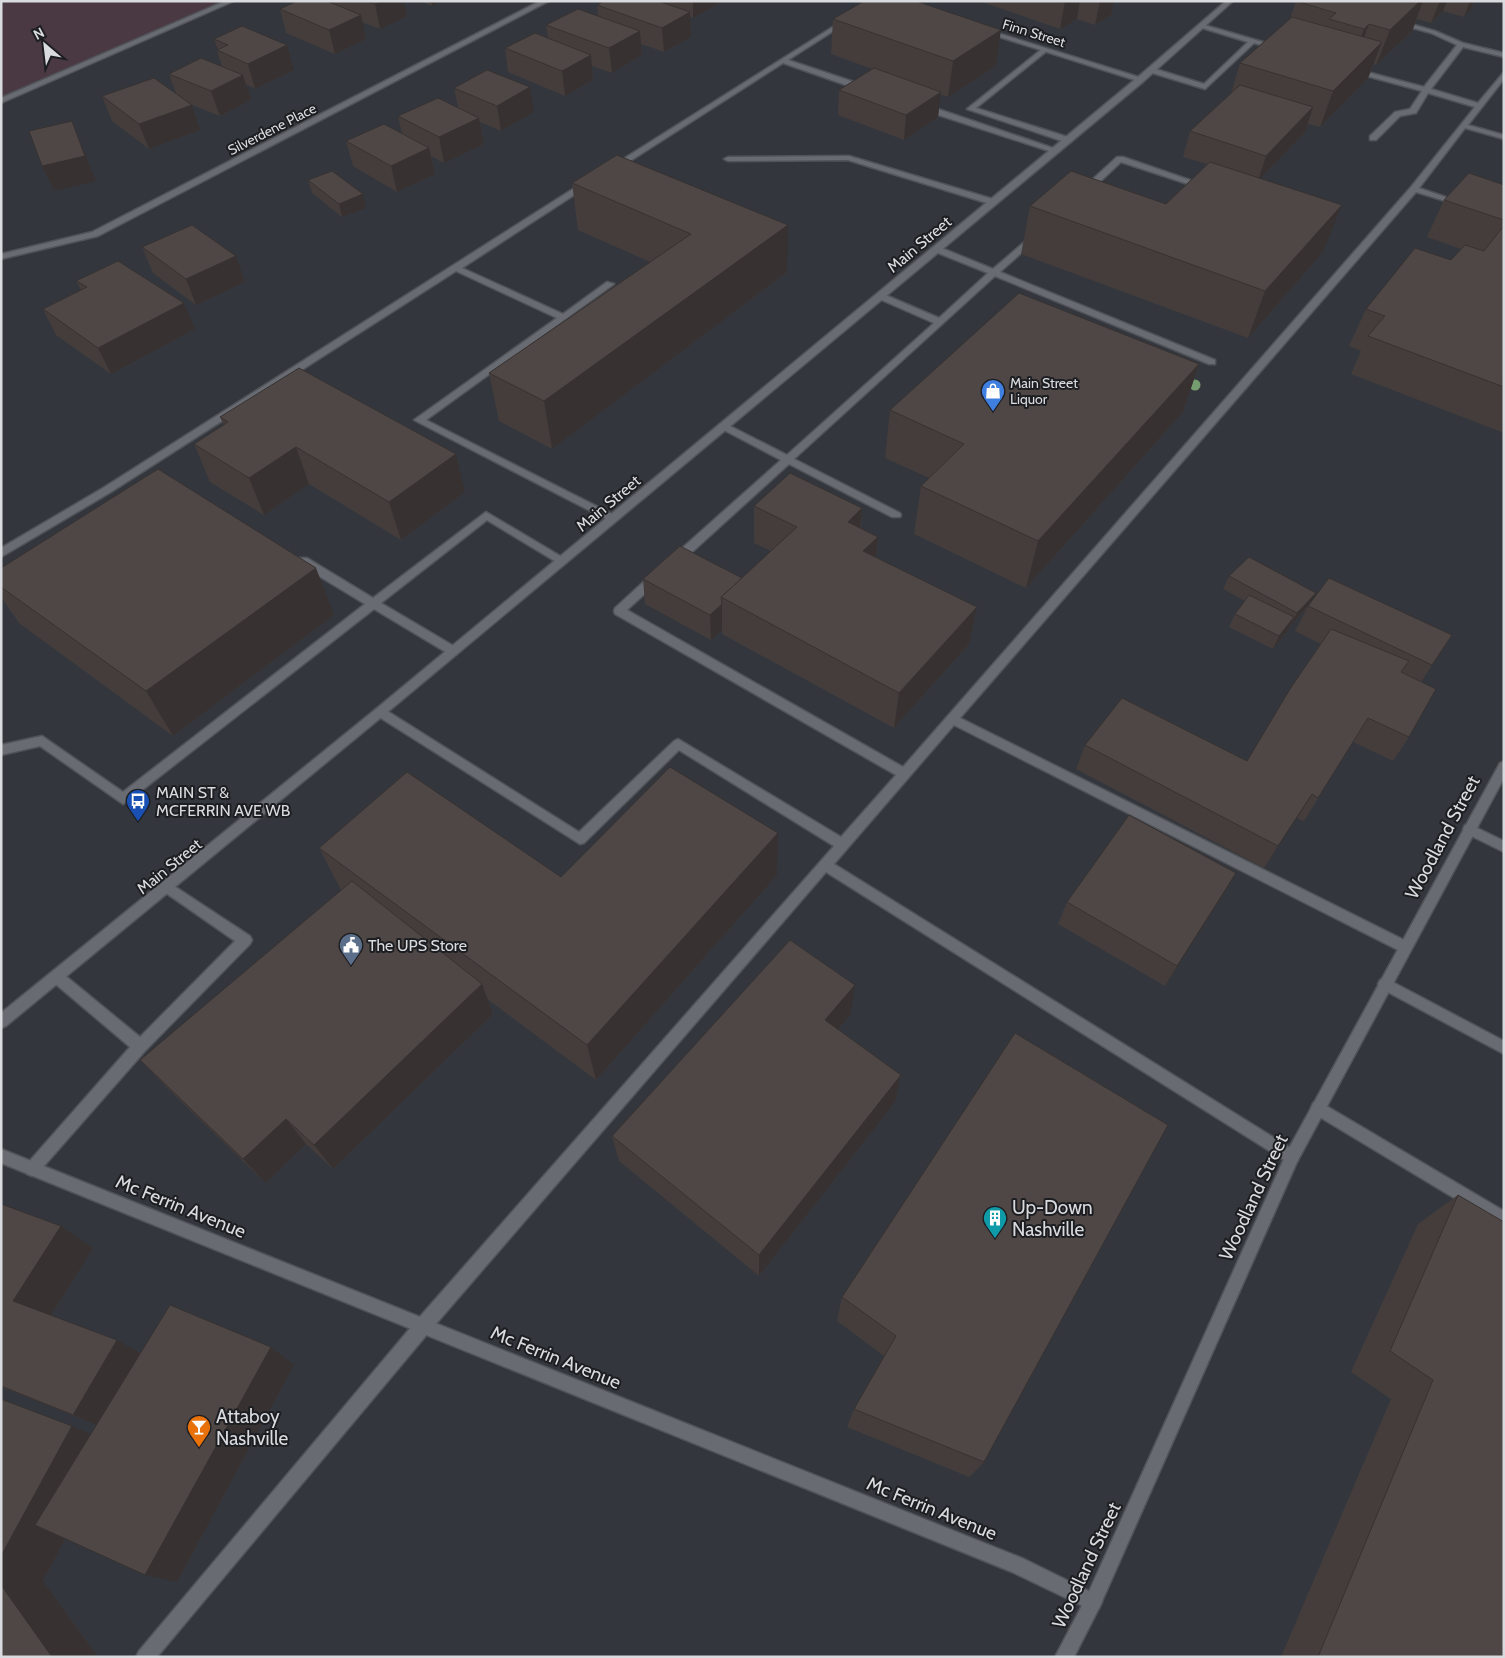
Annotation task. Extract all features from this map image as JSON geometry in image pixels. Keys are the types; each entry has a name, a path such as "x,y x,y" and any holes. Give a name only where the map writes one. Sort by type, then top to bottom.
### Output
{"street":[{"path":"1,101 231,1"},
{"name":"Silverdene Place","path":"1,256 95,234 546,1"},
{"name":"Main Street","path":"1,1022 380,712 1152,70 1230,1"},
{"path":"606,172 852,17"},
{"path":"1388,19 1433,32 1462,44 1504,55"},
{"path":"1201,26 1282,49"},
{"name":"Finn Street","path":"978,28 1141,79"},
{"path":"1152,70 1205,87 1253,41"},
{"path":"1373,138 1398,114 1413,111 1426,90 1462,44"},
{"path":"1044,50 971,109 1068,140"},
{"path":"782,61 876,92"},
{"path":"1349,68 1480,106"},
{"path":"145,1657 423,1326 1414,189 1480,106 1494,94 1504,74"},
{"path":"913,104 1055,150"},
{"path":"1465,126 1504,137"},
{"path":"728,159 849,158 993,202"},
{"path":"1077,197 1120,159 1219,192"},
{"path":"1,553 148,468 598,177"},
{"path":"1414,189 1468,206"},
{"path":"906,774 619,611 1042,229"},
{"path":"936,249 1212,362"},
{"path":"456,268 563,317"},
{"path":"610,284 419,420 612,518"},
{"path":"880,296 940,322"},
{"path":"724,426 896,515"},
{"path":"1,750 42,740 123,799 486,515 562,560"},
{"path":"297,557 453,651"},
{"path":"380,712 580,839 678,744 842,845"},
{"path":"952,720 1405,947"},
{"name":"Woodland Street","path":"1064,1657 1093,1602 1292,1157 1504,766"},
{"path":"1469,829 1504,847"},
{"path":"825,865 1292,1157"},
{"path":"32,1169 140,1046 245,940 168,887"},
{"path":"57,977 140,1046"},
{"path":"1385,984 1504,1048"},
{"path":"1318,1108 1504,1220"},
{"name":"Mc Ferrin Avenue","path":"1,1156 1018,1565 1093,1602"}],"shaded area":[{"path":"1,1 230,1 1,102"}],"building":[{"path":"297,1 327,1 361,15 329,30 280,9"},
{"path":"367,1 382,1 375,4"},
{"path":"604,1 658,1 690,12 662,28 597,5"},
{"path":"864,1 916,1 1001,30 953,61 833,19"},
{"path":"1296,1 1420,1 1390,30 1369,24 1364,29 1329,19 1336,13"},
{"path":"578,9 640,31 609,48 546,25"},
{"path":"1292,17 1382,42 1333,91 1240,63"},
{"path":"242,26 287,45 248,64 217,50 228,45 214,39"},
{"path":"535,33 591,55 562,71 505,48"},
{"path":"201,58 243,75 211,91 169,74"},
{"path":"874,68 941,92 906,115 839,90"},
{"path":"487,70 530,87 497,106 454,88"},
{"path":"154,78 192,105 139,124 102,96"},
{"path":"1240,85 1313,107 1266,156 1190,131"},
{"path":"438,98 479,118 439,137 398,116"},
{"path":"72,121 85,156 42,166 29,131"},
{"path":"384,124 429,148 391,166 346,141"},
{"path":"617,155 788,225 544,401 489,373 691,234 572,183"},
{"path":"1210,162 1342,205 1265,291 1030,206 1071,171 1166,204"},
{"path":"332,171 363,194 339,204 308,180"},
{"path":"1469,173 1504,185 1504,220 1444,200"},
{"path":"192,225 236,256 186,279 142,247"},
{"path":"1502,228 1504,229 1504,387 1368,336 1385,316 1366,309 1415,248 1451,260 1465,245 1484,251"},
{"path":"118,261 184,303 98,348 43,309 87,287 76,281"},
{"path":"1019,293 1199,364 1038,541 921,486 964,444 890,410"},
{"path":"299,368 456,454 389,502 296,447 249,478 194,444 228,422 220,417"},
{"path":"158,469 316,568 146,691 1,587 1,568"},
{"path":"790,473 862,508 848,522 878,537 863,551 977,607 899,693 721,597 797,527 754,506"},
{"path":"680,546 742,578 721,597 722,604 710,615 643,579"},
{"path":"1249,557 1316,593 1297,613 1229,576"},
{"path":"1329,578 1452,635 1432,665 1308,606"},
{"path":"1249,595 1294,617 1279,636 1235,614"},
{"path":"1331,629 1409,661 1401,672 1436,689 1409,737 1368,718 1318,798 1312,794 1278,846 1085,745 1122,698 1247,761 1290,689"},
{"path":"670,767 778,833 587,1045 319,848 407,772 561,877"},
{"path":"1129,815 1236,873 1177,966 1067,902"},
{"path":"352,881 482,984 314,1145 286,1119 243,1159 140,1060"},
{"path":"790,940 855,985 825,1020 901,1075 759,1255 612,1136"},
{"name":"Up-Down Nashville","path":"1015,1033 1168,1125 984,1462 854,1409 896,1336 842,1297"},
{"path":"1458,1195 1504,1222 1504,1657 1318,1657 1433,1380 1390,1351"},
{"path":"1,1204 61,1226 13,1301 117,1340 73,1415 1,1386"},
{"path":"170,1305 271,1347 145,1575 35,1525"},
{"path":"1,1399 72,1426 1,1556"},
{"path":"1,1585 52,1657 1,1657"}],"place":[{"name":"Main Street Liquor","path":"993,412"},
{"name":"MAIN ST & MCFERRIN AVE WB","path":"138,822"},
{"name":"The UPS Store","path":"351,966"},
{"name":"Up-Down Nashville","path":"995,1239"},
{"name":"Attaboy Nashville","path":"199,1448"}]}
